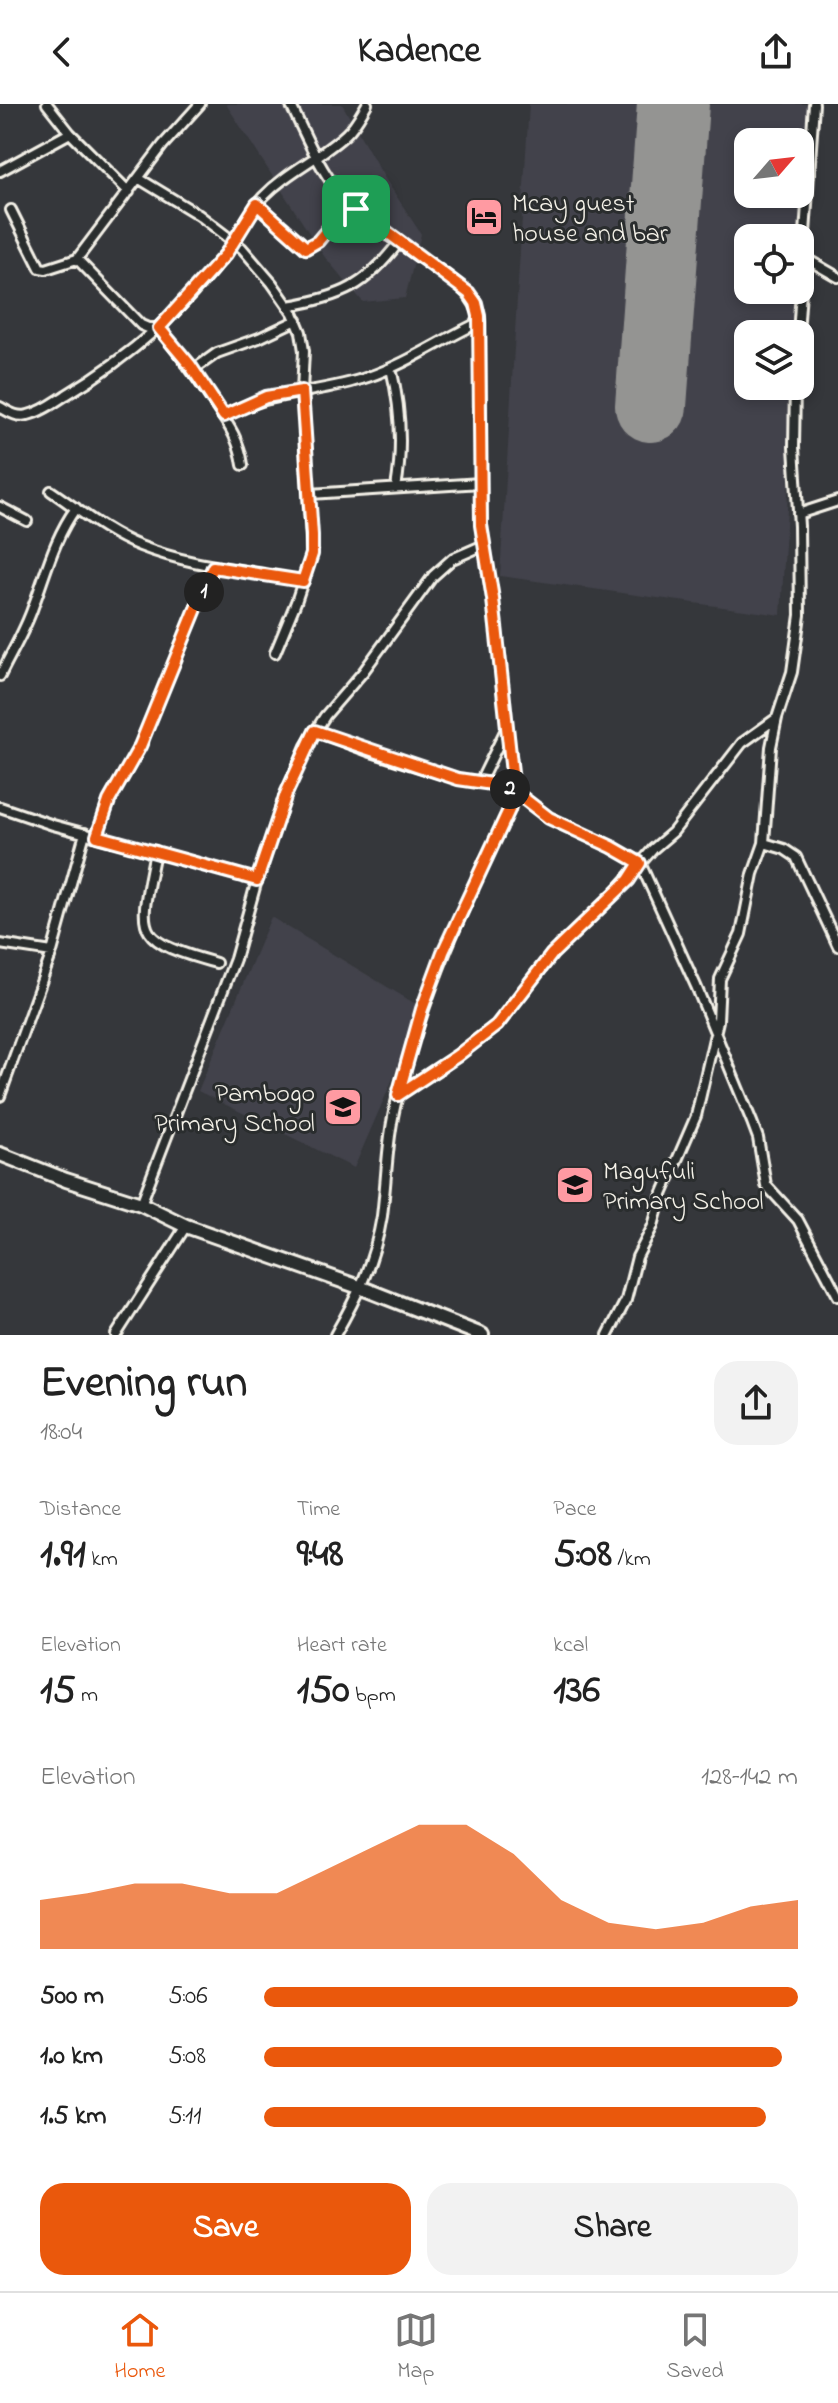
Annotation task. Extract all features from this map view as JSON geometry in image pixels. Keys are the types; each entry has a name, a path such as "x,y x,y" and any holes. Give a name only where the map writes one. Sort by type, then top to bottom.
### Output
{"street":[{"path":"47,104 70,133 129,192"},
{"path":"11,210 40,268 77,259 163,145 200,104"},
{"path":"290,104 331,183 349,204 469,293 476,303 480,322 484,545 514,791 509,810 443,952 422,1009 389,1140 381,1219 362,1288 335,1335"},
{"path":"0,407 20,416 40,411 98,374 159,328 235,241 257,204 282,179 349,131 367,104"},
{"path":"807,224 814,104"},
{"path":"0,171 70,133"},
{"path":"138,178 235,241 258,265 297,320 304,351 302,391 312,554 275,653"},
{"path":"257,204 306,248 318,241 349,204"},
{"path":"288,306 345,293 375,271 399,242"},
{"path":"77,259 141,325 159,328"},
{"path":"814,263 838,277"},
{"path":"193,370 217,353 297,320"},
{"path":"224,416 266,397 352,382 391,368 480,322"},
{"path":"159,328 224,416 238,440 243,465"},
{"path":"391,368 401,421 401,455 396,488"},
{"path":"608,1335 626,1300 637,1257 653,1226 661,1197 696,1116 719,1009 720,979 741,934 753,874 764,843 768,779 777,718 787,692 798,642 801,589 795,400"},
{"path":"310,494 481,483"},
{"path":"51,491 102,527 139,546 213,567 303,581"},
{"path":"798,514 838,501"},
{"path":"0,507 27,521"},
{"path":"0,676 29,619 41,579 62,531 76,508"},
{"path":"141,1204 231,969 257,880 292,781 315,731 387,641 433,576 452,559 484,545"},
{"path":"97,836 109,801 140,746 213,567"},
{"path":"398,1095 469,1048 497,1025 552,954 629,880 640,863 673,832 742,743 777,718"},
{"path":"480,782 508,726"},
{"path":"315,731 458,779 514,791 549,818 640,863 696,986 758,1138 766,1185 798,1220 838,1296"},
{"path":"0,807 257,880"},
{"path":"0,1096 52,952 85,833"},
{"path":"764,843 784,849 796,857 838,946"},
{"path":"155,851 143,915 149,933 166,947 216,963"},
{"path":"0,944 52,952"},
{"path":"0,1154 66,1180 141,1204 186,1226 362,1288 466,1332 482,1335"},
{"path":"116,1335 186,1226"}],"shaded area":[{"path":"226,104 342,104 421,234 405,298 363,302 324,256"},
{"path":"529,104 809,104 808,128 734,128 734,208 803,208 803,224 734,224 734,304 798,304 798,320 734,320 734,400 793,400 781,615 500,576"},
{"path":"271,917 419,1006 408,1044 354,1168 198,1091"}],"runway":[{"path":"651,406 673,104"}],"place":[{"name":"Mcay guest house and bar","path":"484,217"},
{"name":"Pambogo Primary School","path":"343,1107"},
{"name":"Magufuli Primary School","path":"575,1185"}],"route":[{"path":"356,209 349,204 318,241 306,248 257,204 226,254 159,328 190,365 224,416 266,397 302,391 312,554 303,581 213,567 194,620 140,746 109,801 97,836 257,880 286,794 315,731 458,779 514,791 562,826 612,847 640,863 629,880 552,954 497,1025 480,1040 398,1095 422,1009 443,952 509,810 514,791 493,599 481,525 480,322 476,303 469,293 356,209"}]}
